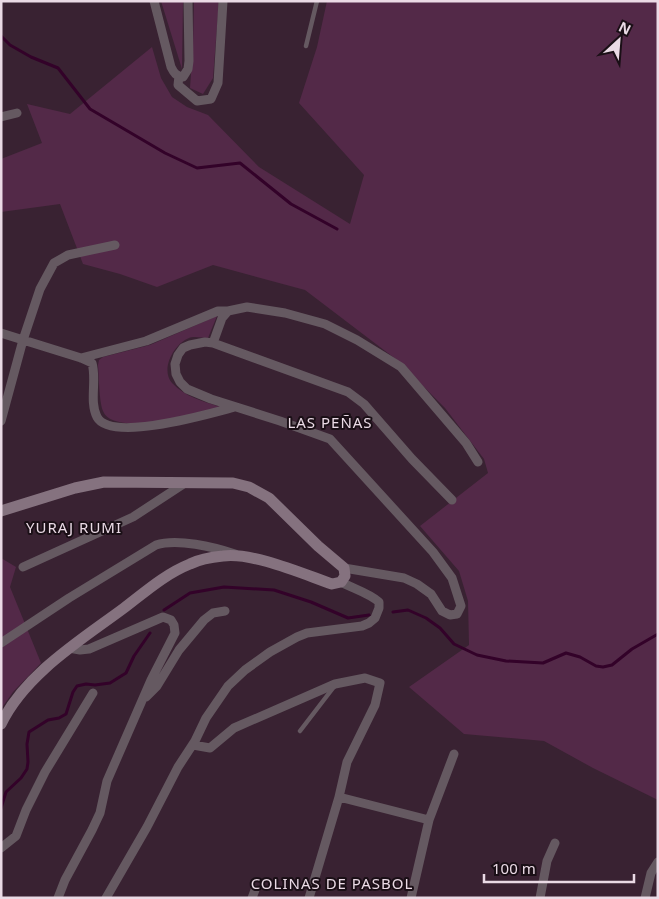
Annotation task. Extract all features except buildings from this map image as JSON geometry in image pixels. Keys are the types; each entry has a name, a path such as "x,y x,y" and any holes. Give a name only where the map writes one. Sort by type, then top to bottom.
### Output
{"street":[{"path":"154,1 171,67 174,73 179,76 184,76 188,69 188,1"},
{"path":"179,76 178,86 197,101 211,99 218,83 223,1"},
{"path":"1,117 17,113"},
{"path":"1,421 23,340 40,289 54,263 68,255 115,245"},
{"path":"81,358 146,341 218,311 247,307 285,313 325,324 401,367 466,443 478,462"},
{"path":"213,343 222,318 228,310"},
{"path":"1,333 92,363 94,370 95,409 98,419 108,425 128,428 188,420 235,407"},
{"path":"1,511 75,488 104,482 232,483 262,492 318,546 344,568 404,578 431,594 442,611 450,615 457,614 461,606 452,578 433,552 330,439 211,399 187,389 180,382 176,374 175,364 183,348 213,343 348,392 364,404 412,459 452,500"},
{"path":"23,567 133,516 185,482"},
{"path":"1,643 156,544 170,542 220,549 332,584 341,582 360,592 373,596 379,602 375,618 362,626 307,632 270,652 245,670 228,686 206,718 106,898"},
{"path":"1,724 15,700 69,648 170,574 205,559 225,555 241,556"},
{"path":"341,582 345,576 344,568"},
{"path":"142,701 157,686 179,650 204,620 214,613 225,611"},
{"path":"58,898 65,880 100,813 107,780 175,633 174,625 171,620 163,617 89,649 69,648"},
{"path":"193,744 210,748 234,728 335,684 366,678 380,683 375,705 347,762 339,797 308,898"},
{"path":"1,848 16,836 26,810 45,772 93,693"},
{"path":"411,898 429,820 454,754"},
{"path":"339,797 429,820"},
{"path":"540,898 547,861 555,843"},
{"path":"645,898 651,873 658,862"},
{"path":"52,898 65,880"}],"lane":[{"path":"306,46 317,1"},
{"path":"300,731 335,684"}],"shaded area":[{"path":"161,1 183,1 182,69"},
{"path":"194,1 219,1 213,78 203,94 190,88"},
{"path":"327,1 658,1 658,800 544,741 464,734 409,687 469,645 468,601 459,571 420,526 488,473 484,459 445,408 397,360 305,290 213,265 157,287 83,264 60,204 1,212 1,159 42,143 27,104 70,114 152,47 161,78 172,97 187,107 208,115 259,167 350,224 364,175 299,103 317,47"},
{"path":"217,316 208,338 191,337 178,346 170,358 167,371 172,383 177,388 195,398 220,407 158,421 123,423 110,419 103,411 101,401 99,360 103,357 150,345"},
{"path":"1,558 16,567 10,587 41,663 13,692 1,709"}],"waterway":[{"path":"1,36 10,45 31,57 58,68 90,109 165,153 197,168 240,163 291,204 337,229"},
{"path":"164,610 190,593 224,587 274,590 311,602 348,618 369,615"},
{"path":"393,612 408,610 426,618 440,628 454,644 477,655 506,661 543,663 566,653 580,657 596,666 603,667 612,665 632,649 658,634"},
{"path":"1,808 6,792 21,778 27,769 29,732 48,720 59,718 66,714 73,692 77,686 110,683 126,673 134,656 150,633"}],"district":[{"name":"LAS PEÑAS","path":"330,423"},
{"name":"YURAJ RUMI","path":"74,528"},
{"name":"COLINAS DE PASBOL","path":"332,884"}]}
